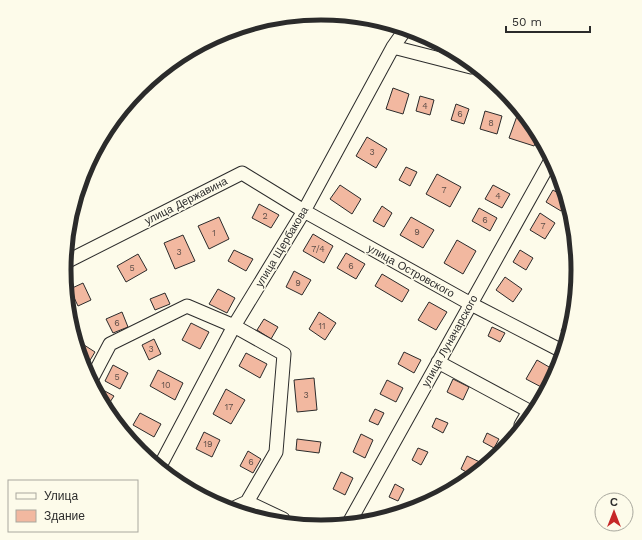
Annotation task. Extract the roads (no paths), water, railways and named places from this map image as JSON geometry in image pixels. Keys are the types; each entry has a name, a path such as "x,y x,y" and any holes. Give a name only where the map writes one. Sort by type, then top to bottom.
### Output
{"street":[{"name":"улица Щербакова","path":"162,462 234,326 304,211 393,48 403,34"},
{"path":"393,48 464,65"},
{"name":"улица Луначарского","path":"357,517 438,362 548,165"},
{"name":"улица Державина","path":"72,259 242,173 304,211"},
{"name":"улица Островского","path":"304,211 471,304 558,349"},
{"path":"94,374 110,344 187,306 234,326 284,354 276,452 247,502 238,506"},
{"path":"438,362 528,410"},
{"path":"247,502 276,516"}]}
